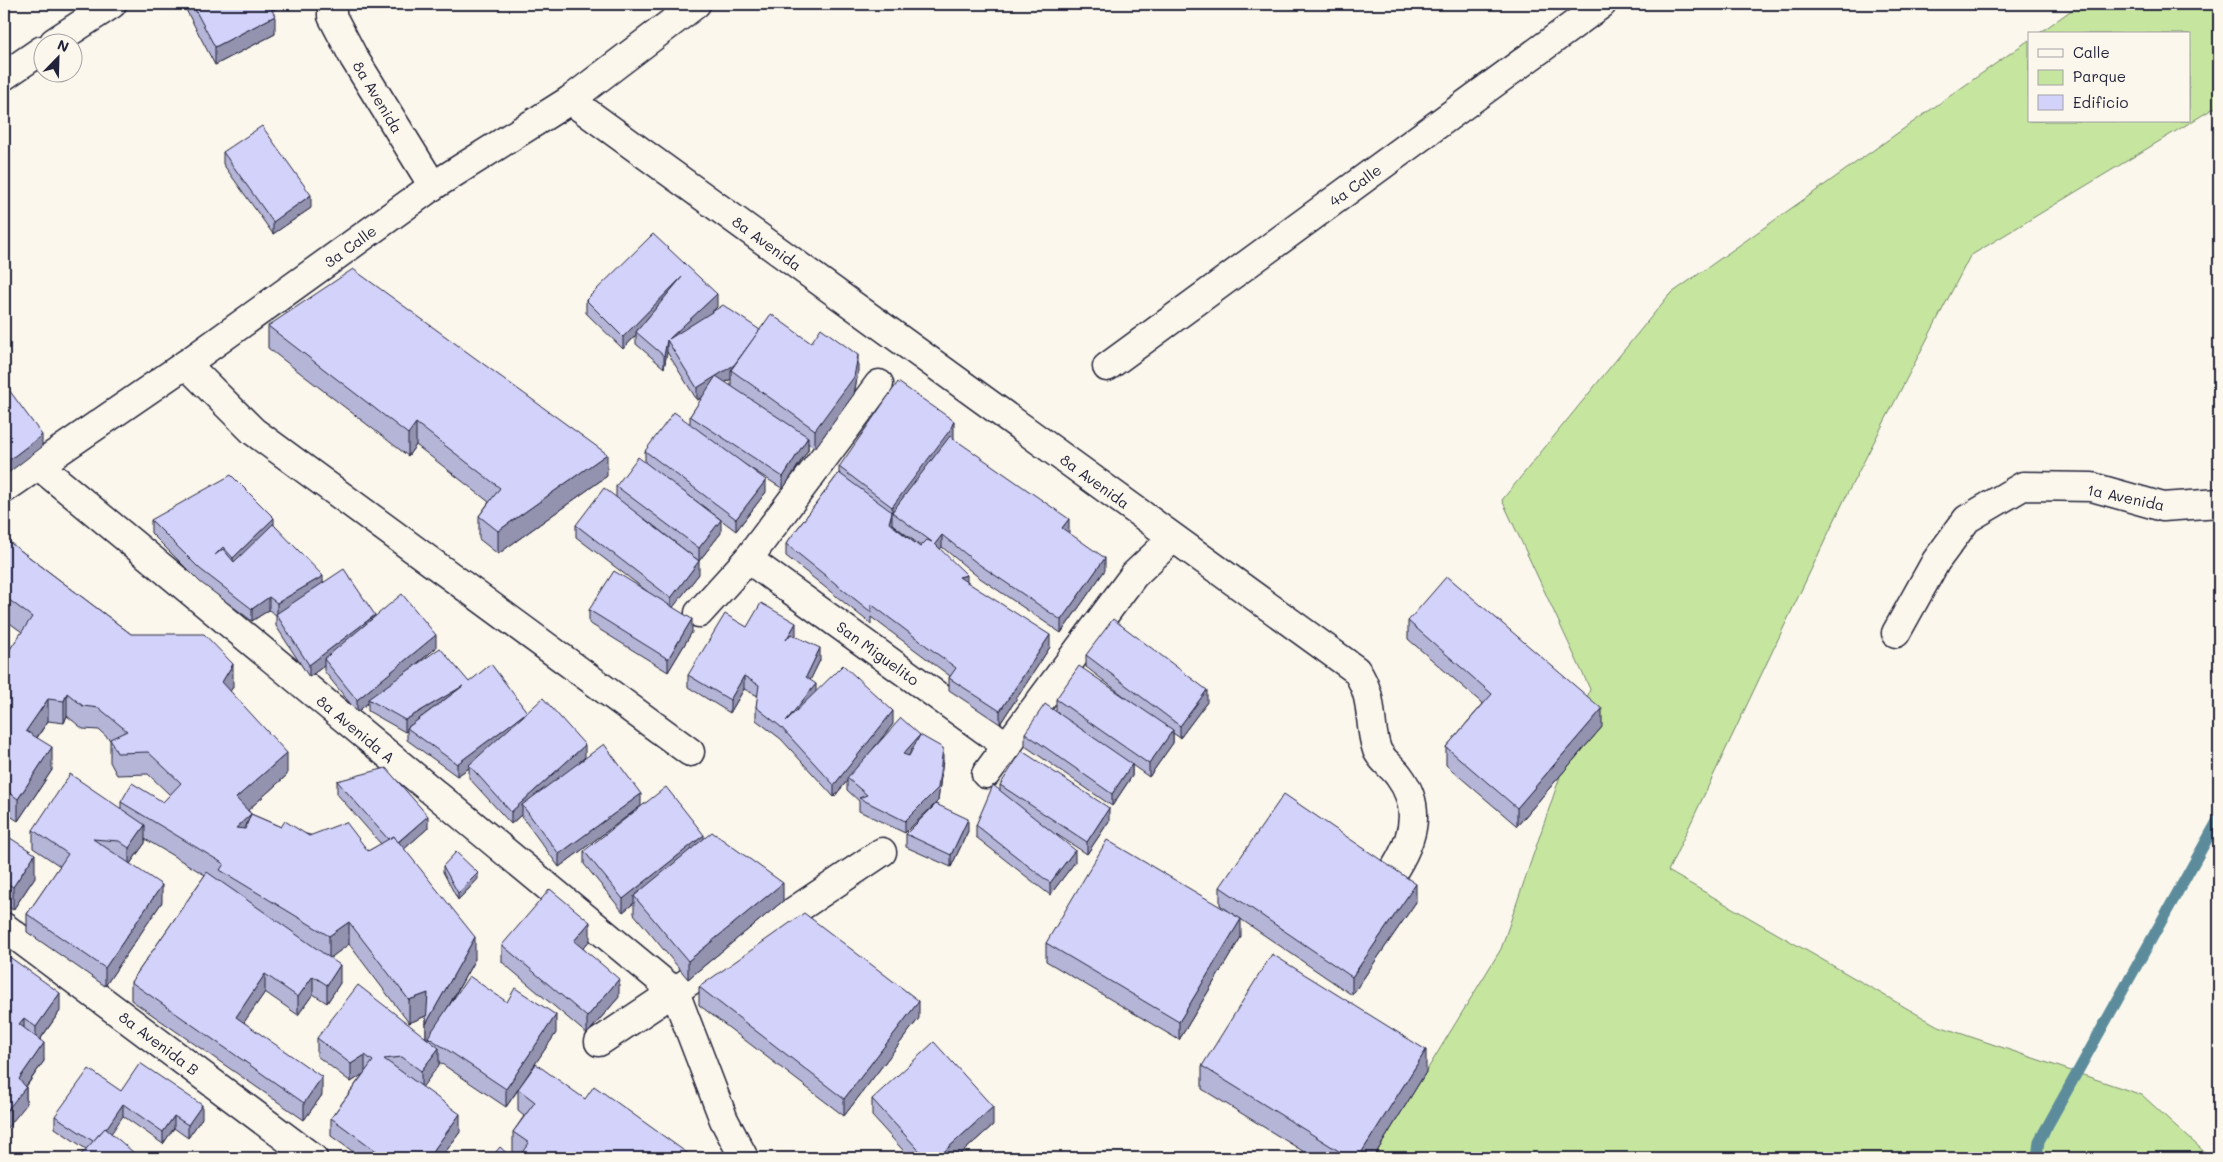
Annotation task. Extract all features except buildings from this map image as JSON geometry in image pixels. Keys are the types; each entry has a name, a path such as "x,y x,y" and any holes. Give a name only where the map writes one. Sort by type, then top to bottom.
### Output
{"street":[{"path":"69,32 112,4"},
{"name":"8a Avenida","path":"332,4 332,16 354,58 433,186"},
{"name":"3a Calle","path":"4,489 186,364 433,186 570,100 696,4"},
{"name":"4a Calle","path":"1107,367 1602,4"},
{"path":"4,76 32,57"},
{"name":"8a Avenida","path":"570,100 1356,670 1364,681 1369,694 1378,750 1383,759 1400,776 1409,796 1414,816 1411,837 1398,866 1359,919"},
{"path":"186,364 253,430 690,752"},
{"path":"699,613 748,559 879,384"},
{"name":"8a Avenida A","path":"38,465 675,992"},
{"name":"1a Avenida","path":"1896,633 1936,561 1967,519 2023,486 2092,487 2163,507 2219,503"},
{"path":"986,774 1134,576 1173,538"},
{"name":"San Miguelito","path":"748,559 1008,746"},
{"path":"599,1042 882,852"},
{"name":"8a Avenida B","path":"4,927 313,1158"},
{"path":"675,992 724,1120 744,1158"}],"green space":[{"path":"2080,4 2219,4 2219,105 1970,256 1847,494 1668,871 1936,1025 2142,1095 2211,1158 1373,1158 1501,949 1590,689 1502,500 1669,295 2028,41 2028,122 2190,122 2190,32 2041,32"}],"waterway":[{"path":"2037,1158 2039,1141 2219,818"}]}
